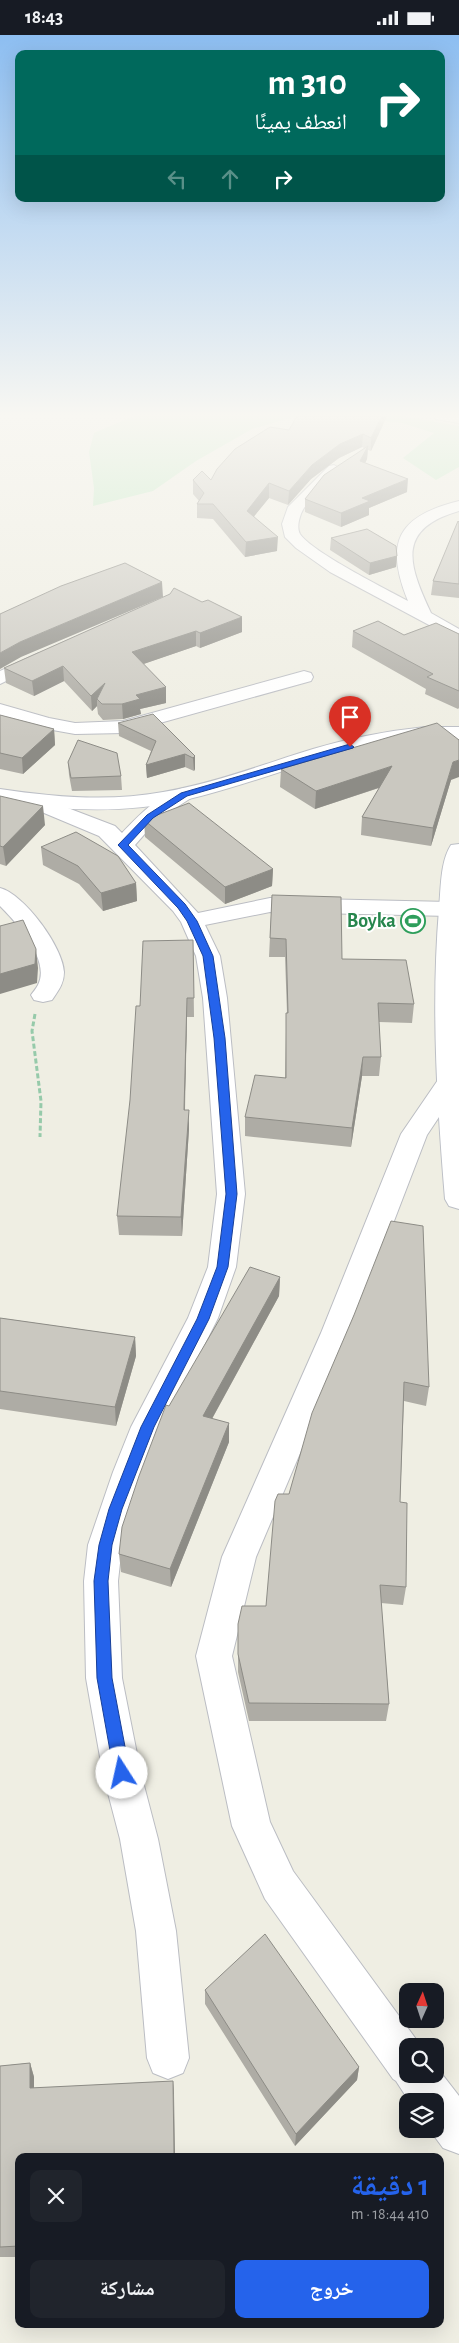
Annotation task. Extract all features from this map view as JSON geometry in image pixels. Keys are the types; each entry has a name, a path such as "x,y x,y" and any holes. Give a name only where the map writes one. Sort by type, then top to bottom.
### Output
{"street":[{"path":"290,524 291,534 302,545 336,568 459,636"},
{"path":"418,524 413,527 407,539 406,570 411,589 424,617"},
{"path":"0,679 55,651"},
{"path":"0,710 55,727 98,731 124,727 304,677"},
{"path":"0,795 32,801 104,804 184,795 367,742 413,734 459,733"},
{"path":"123,845 150,816 184,795"},
{"path":"32,801 107,831 123,845 181,906 192,921 208,956 215,998 231,1194 228,1233 222,1267 203,1319 147,1427 116,1509 106,1545 101,1581 104,1678 122,1773 139,1839 156,1931 168,2058"},
{"path":"459,850 453,877 450,909 446,1003 459,1199"},
{"path":"0,895 22,914 33,927 43,947 52,976 51,982 43,995"},
{"path":"192,921 270,905 450,909"},
{"path":"399,2053 374,2021 280,1885 251,1826 214,1656 239,1557 336,1333 414,1134 452,1093"},
{"path":"422,2083 459,2132"}],"path":[{"path":"40,1137 41,1101 32,1031 36,1006 43,995"}],"building":[{"path":"230,524 262,524 278,537 246,542"},
{"path":"457,524 459,524 459,584 433,581"},
{"path":"367,529 396,546 397,556 370,563 331,538"},
{"path":"125,563 162,582 20,642 0,653 0,614 61,586"},
{"path":"174,588 202,602 208,600 242,617 200,633 196,631 132,652 166,687 136,695 140,699 122,704 102,704 97,699 105,683 91,696 63,666 32,681 4,668 170,594"},
{"path":"378,621 404,635 436,623 459,634 459,691 427,677 433,674 353,631"},
{"path":"153,714 195,756 193,758 185,754 146,765 156,741 118,723"},
{"path":"0,715 54,729 22,758 0,753"},
{"path":"437,723 459,740 459,760 453,762 433,828 362,817 392,766 316,791 281,769"},
{"path":"78,740 117,753 121,776 71,778 68,762"},
{"path":"0,796 43,806 3,847 0,846"},
{"path":"189,803 273,869 225,887 144,820"},
{"path":"76,832 118,856 136,883 101,893 78,866 41,847"},
{"path":"272,895 341,897 342,959 406,960 414,1004 378,1003 381,1057 363,1057 352,1128 245,1117 255,1075 286,1078 286,1013 288,1013 286,939 270,938"},
{"path":"23,920 36,949 35,964 0,974 0,926"},
{"path":"193,940 194,998 187,998 184,1110 189,1110 181,1217 117,1216 130,1100 136,1006 140,1006 143,941"},
{"path":"391,1221 423,1226 429,1387 404,1382 400,1502 407,1503 406,1587 380,1585 389,1704 249,1703 238,1654 238,1624 242,1606 266,1606 275,1501 278,1494 289,1494 312,1413 354,1315"},
{"path":"250,1267 280,1277 203,1416 229,1423 170,1569 119,1554 122,1527 166,1405 169,1406"},
{"path":"0,1318 135,1337 115,1407 0,1391"},
{"path":"265,1934 359,2067 296,2134 205,1990"},
{"path":"30,2063 30,2088 173,2081 174,2153 15,2153 15,2246 0,2247 0,2066"}],"place":[{"name":"Boyka","path":"413,921"}],"route":[{"path":"122,1773 104,1678 101,1581 106,1545 116,1509 147,1427 203,1319 222,1267 228,1233 231,1194 219,1038 208,956 192,921 181,906 123,845 150,816 184,795 350,747"}]}
